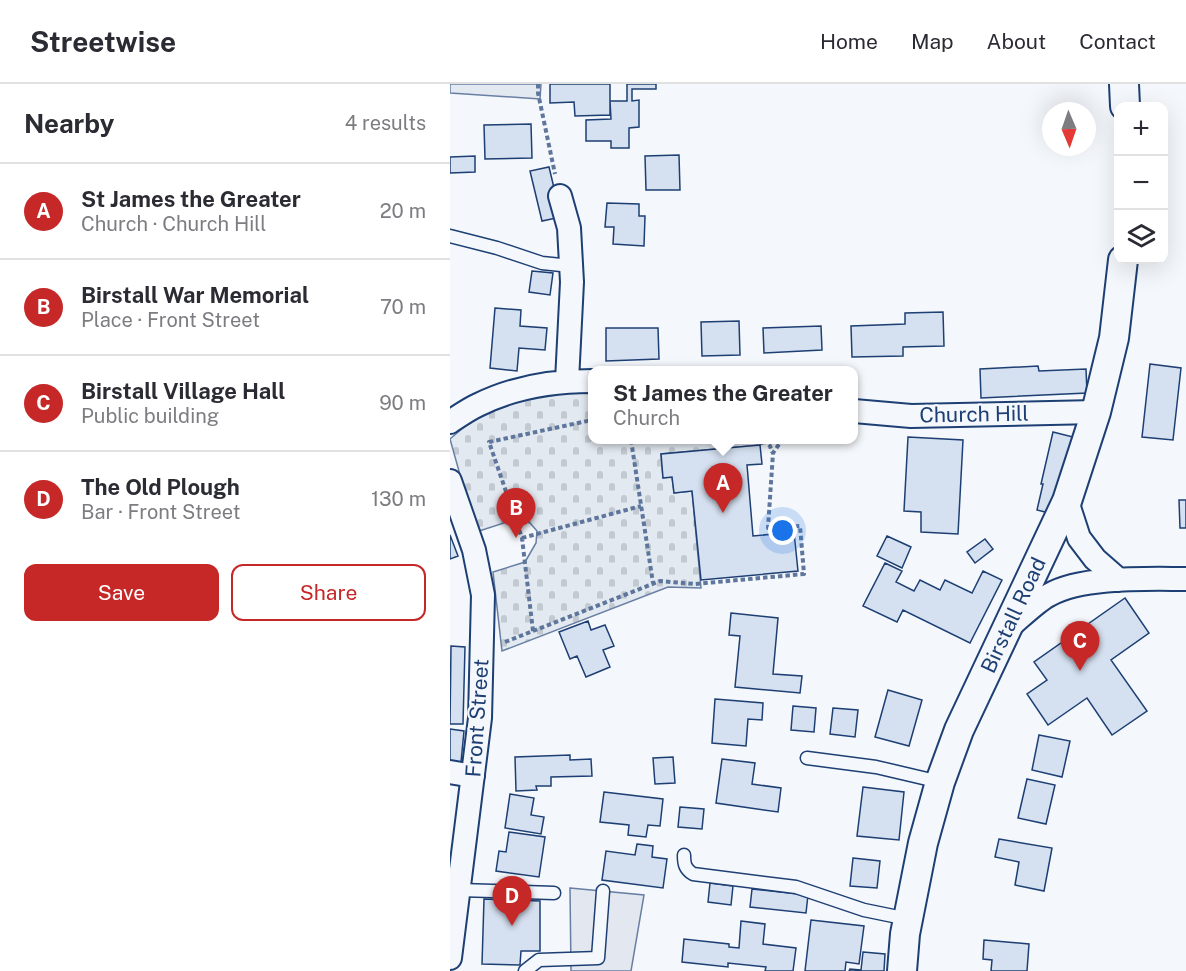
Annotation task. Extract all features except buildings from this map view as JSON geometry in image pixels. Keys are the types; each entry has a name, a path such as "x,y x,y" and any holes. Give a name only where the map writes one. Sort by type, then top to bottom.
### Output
{"street":[{"path":"1124,84 1125,102"},
{"path":"560,196 569,228 572,282 567,381"},
{"name":"Birstall Road","path":"902,971 905,934 923,843 940,782 959,730 1067,501 1096,412 1113,338 1123,264"},
{"path":"450,422 478,405 522,388 567,381 588,381"},
{"name":"Church Hill","path":"858,411 911,416 1096,412"},
{"name":"Front Street","path":"450,481 474,550 483,595 480,718 450,958"},
{"path":"1067,501 1079,538 1095,559 1119,580"},
{"path":"1006,629 1048,595 1069,587 1119,580 1186,579"},
{"path":"450,772 473,776"}],"lane":[{"path":"450,236 542,263 571,266"},
{"path":"807,758 876,767 940,782"},
{"path":"684,855 684,865 693,874 795,887 864,910 908,919"},
{"path":"459,890 554,893"},
{"path":"525,971 539,960 598,958 603,891"}],"path":[{"path":"538,84 560,196"},
{"path":"533,631 522,538 489,442 588,421"},
{"path":"632,444 653,583"},
{"path":"482,651 660,581 695,584 804,574 800,526 768,528 773,453 768,444"},
{"path":"773,453 779,444"},
{"path":"522,538 641,506"}],"green space":[{"path":"450,84 541,84 540,99 450,93"},
{"path":"562,391 588,391 588,444 763,444 661,454 663,478 672,477 674,493 692,491 701,588 668,587 502,651 493,572 525,562 536,543 537,531 530,523 516,519 476,532 450,439 470,422 506,403"}],"shaded area":[{"path":"570,888 644,895 631,971 571,971"}],"place":[{"name":"St James the Greater","path":"723,513"},
{"name":"Birstall War Memorial","path":"516,538"},
{"name":"Birstall Village Hall","path":"1080,671"},
{"name":"The Old Plough","path":"512,926"}]}
